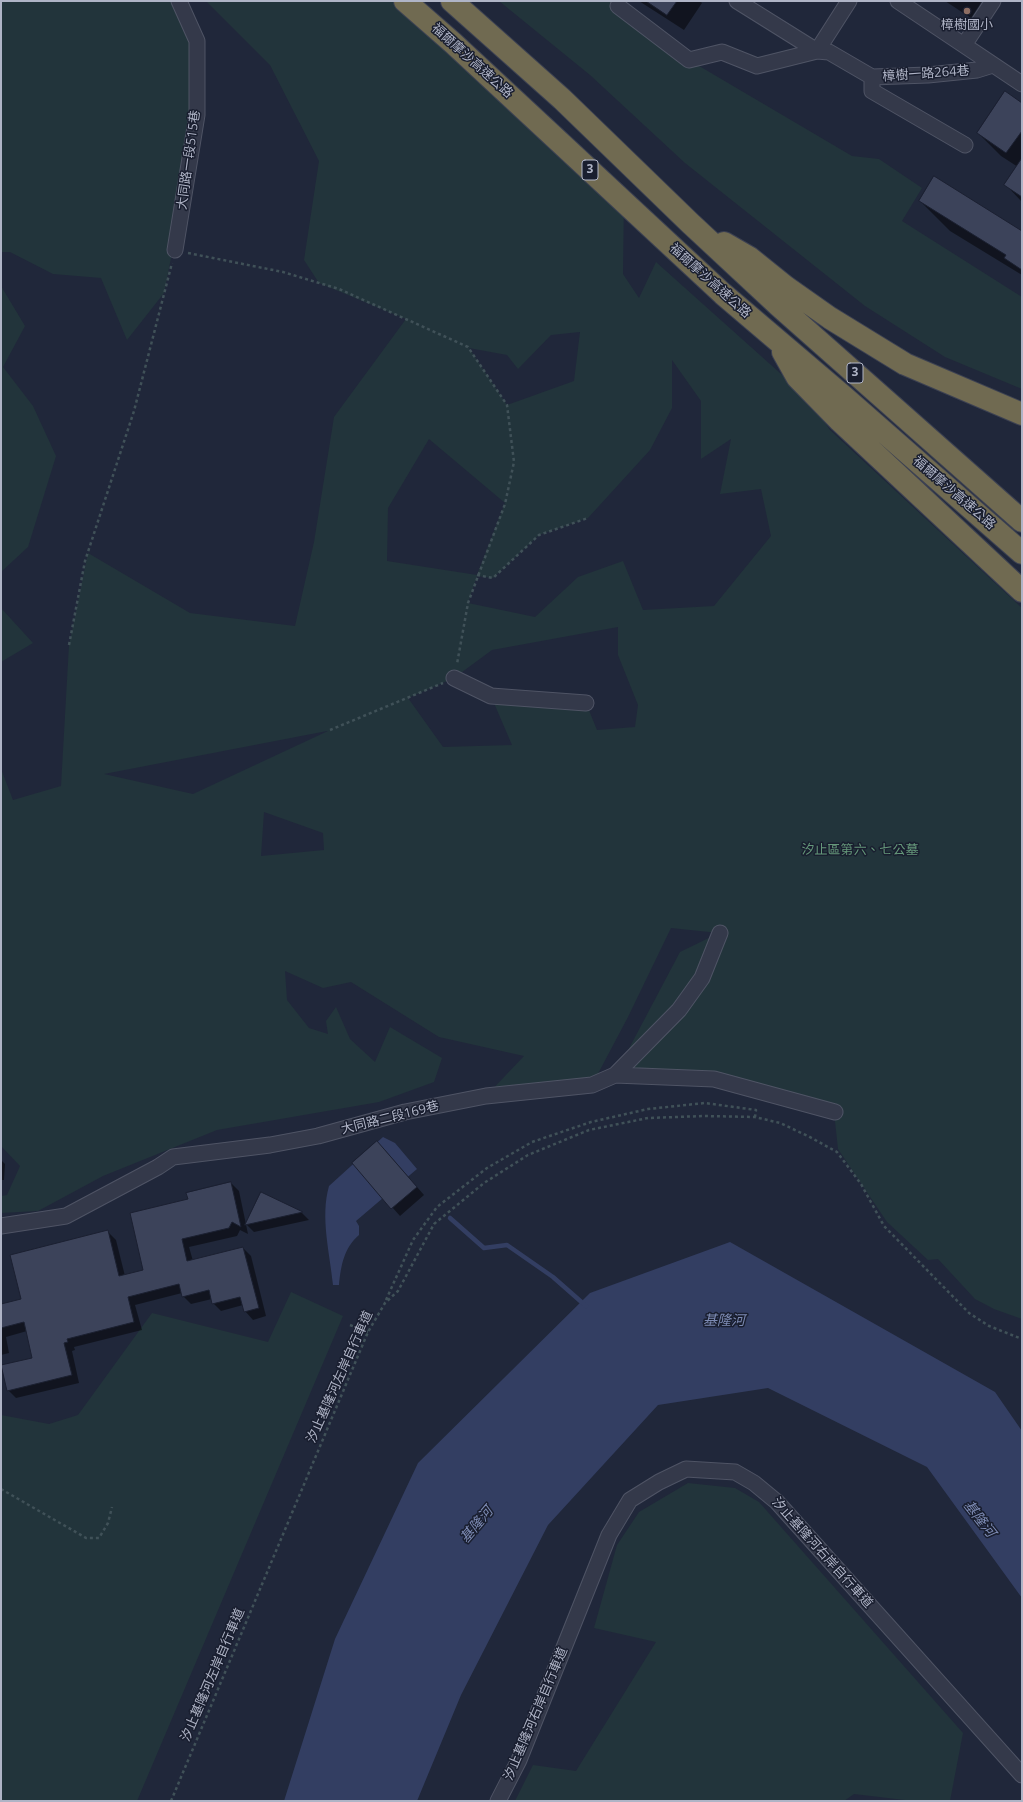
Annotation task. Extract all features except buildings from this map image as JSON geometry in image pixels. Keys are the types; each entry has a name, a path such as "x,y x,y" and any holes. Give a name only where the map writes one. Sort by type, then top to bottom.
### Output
{"highway":[{"name":"福爾摩沙高速公路","path":"405,1 453,43 723,294 1022,553"},
{"name":"福爾摩沙高速公路","path":"452,1 562,99 778,306 1022,521"},
{"path":"690,223 750,258 786,287 830,318 905,364 1022,414"},
{"path":"775,338 797,377 840,421 1022,591"}],"street":[{"name":"大同路一段515巷","path":"175,250 198,115 197,41 179,1"},
{"path":"737,1 817,51"},
{"path":"618,6 689,60 722,52 757,66 817,51 849,1"},
{"path":"898,1 993,65 1020,78"},
{"path":"964,45 993,1"},
{"name":"樟樹一路264巷","path":"817,51 829,52 872,78 928,75 977,70 993,65"},
{"path":"872,78 872,91 965,145"},
{"path":"454,678 491,696 586,703"},
{"name":"大同路二段169巷","path":"1,1226 66,1216 158,1167 173,1157 270,1146 318,1136 405,1112 486,1096 592,1085 615,1075 679,1010 702,978 720,933"},
{"path":"615,1075 714,1079 835,1112"},
{"name":"汐止基隆河右岸自行車道","path":"498,1801 519,1760 610,1535 630,1500 659,1482 686,1469 735,1472 754,1483 777,1502 1022,1775"}],"path":[{"path":"70,645 85,561 134,411 175,250 283,272 339,289 468,347 507,405 514,462 505,504 477,575 468,603 454,678 330,730"},
{"path":"477,575 493,578 539,534 588,518"},
{"path":"385,1303 413,1240 437,1207 487,1168 532,1142 591,1122 648,1109 705,1103 756,1110 755,1117"},
{"name":"汐止基隆河左岸自行車道","path":"171,1801 368,1332 385,1303 398,1291 434,1224 484,1183 528,1155 589,1130 648,1118 704,1116 755,1117 780,1123 837,1152 861,1184 884,1226 969,1314 989,1326 1022,1339"},
{"path":"350,1325 368,1332"},
{"path":"1,1489 86,1538 99,1538 108,1523 112,1507"}],"green space":[{"path":"1,1 179,1 197,41 190,163 164,293 127,340 101,278 53,274 10,252 1,252"},
{"name":"汐止區第六、七公墓","path":"206,1 400,1 624,195 623,274 639,298 656,262 809,399 830,430 1022,608 1022,1319 994,1309 975,1299 938,1259 928,1260 887,1222 838,1149 834,1112 714,1079 615,1075 680,952 719,933 671,928 628,1017 592,1085 486,1096 524,1056 439,1037 351,982 323,988 285,971 287,1000 309,1028 328,1034 326,1021 336,1007 350,1039 375,1062 390,1027 442,1058 434,1082 379,1102 217,1130 103,1176 38,1211 1,1213 1,1196 7,1195 20,1166 1,1146 1,769 13,800 61,786 69,645 88,553 190,613 295,626 314,542 334,417 406,319 319,283 304,260 319,161 270,65","holes":["580,332 574,381 507,405 469,348 507,355 518,369 551,335","672,360 701,401 701,459 731,439 720,494 761,489 771,536 714,606 643,610 623,561 578,577 535,617 468,603 477,576 493,578 539,535 588,518 650,450 672,408","429,439 505,503 477,575 387,561 388,508","618,627 618,655 638,705 635,727 597,730 586,703 491,696 512,745 443,747 408,698 454,678 492,650","327,731 328,731 193,794 104,774","264,812 323,833 324,850 261,856"]},
{"path":"499,1 616,1 689,60 852,156 879,159 922,188 902,221 1022,297 1022,389 945,357 865,306 685,163 590,75"},
{"path":"1,286 25,326 3,367 33,406 56,456 28,547 1,572"},
{"path":"1,608 33,643 1,662"},
{"path":"291,1292 343,1316 137,1801 1,1801 1,1415 49,1424 78,1415 152,1313 268,1342"},
{"path":"688,1483 735,1488 759,1502 963,1733 950,1801 913,1801 854,1794 844,1801 515,1801 533,1765 576,1771 656,1642 594,1628 617,1545 639,1512"}],"water":[{"path":"383,1137 395,1143 417,1169 356,1221 359,1226 359,1235 350,1245 344,1257 339,1285 333,1285 326,1236 325,1210 329,1186"},
{"name":"基隆河","path":"730,1242 995,1392 1022,1431 1022,1598 927,1467 768,1388 658,1405 548,1525 461,1695 417,1801 284,1801 335,1639 418,1463 590,1293"}],"waterway":[{"path":"450,1218 484,1248 507,1245 553,1277 586,1306"}],"place":[{"name":"樟樹國小","path":"967,11"}]}
